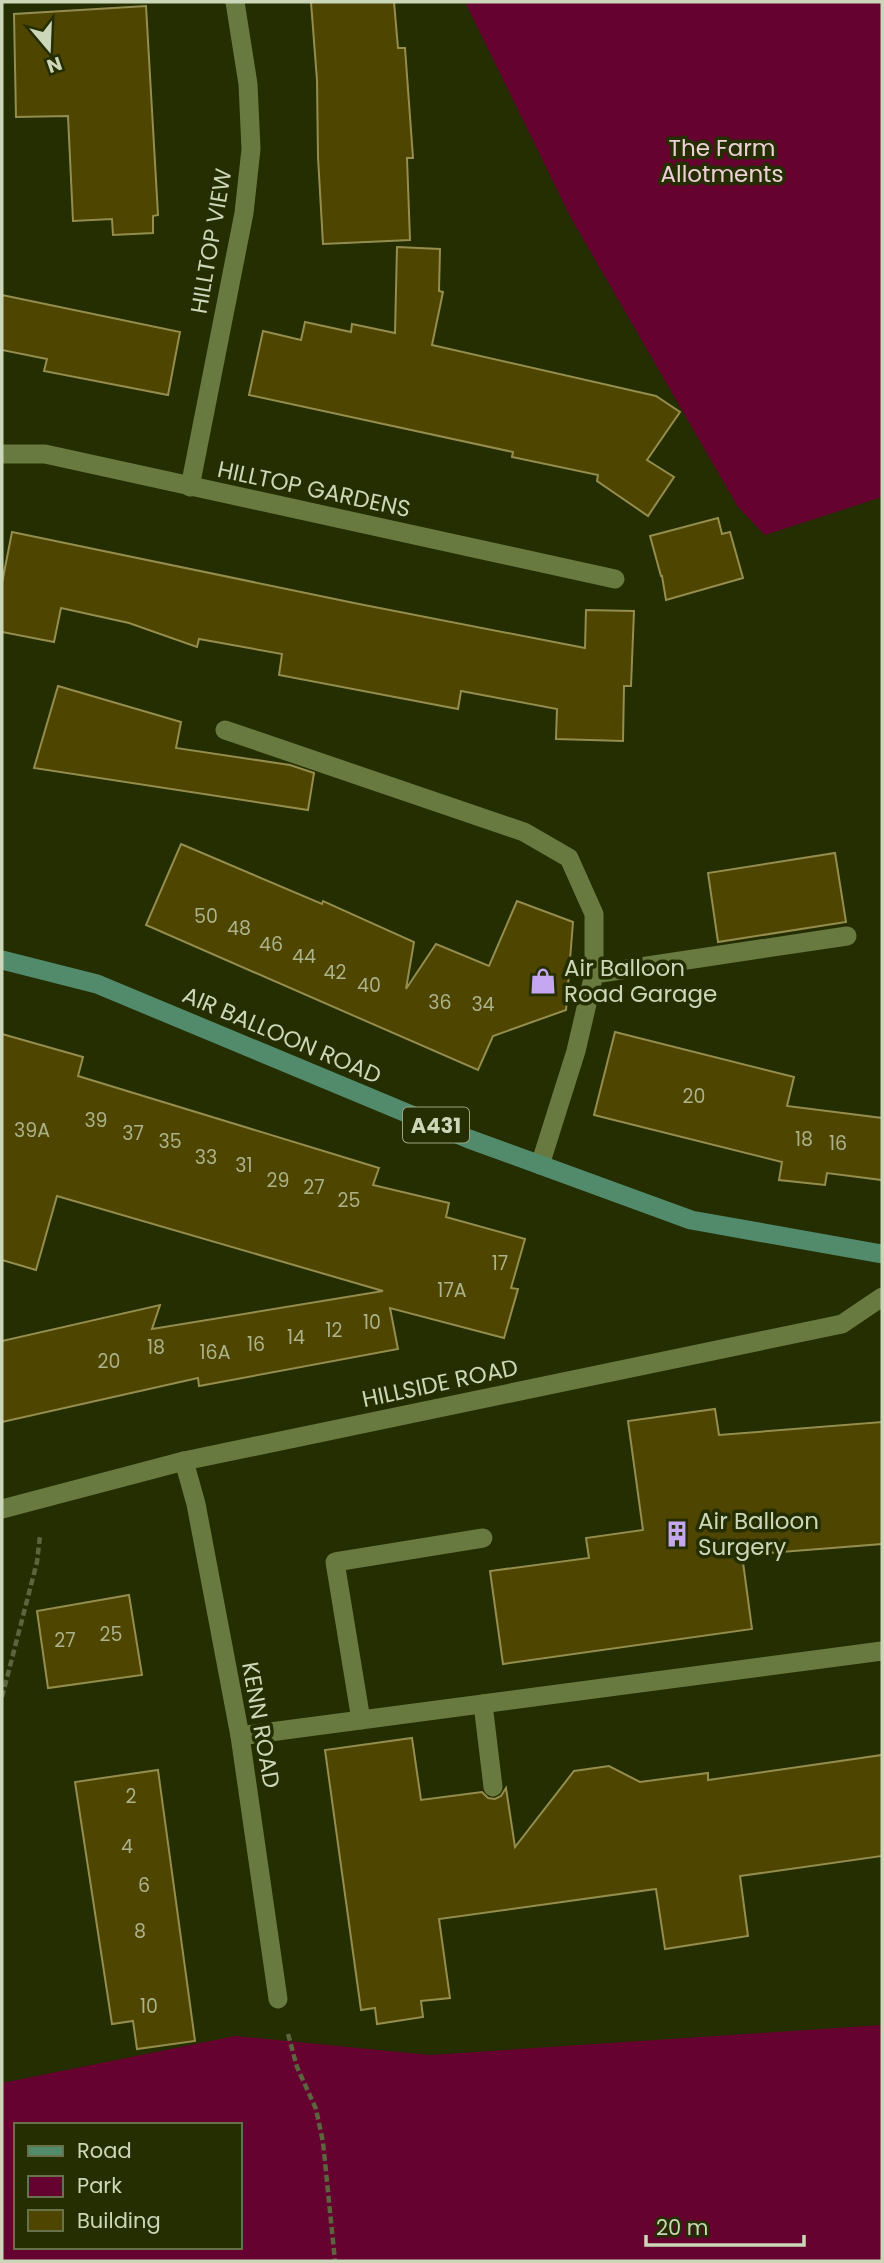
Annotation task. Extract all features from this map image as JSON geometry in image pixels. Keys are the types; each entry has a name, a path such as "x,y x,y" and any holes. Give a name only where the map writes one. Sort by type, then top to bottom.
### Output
{"main road":[{"name":"AIR BALLOON ROAD","path":"2,960 97,984 457,1134 691,1220 882,1254"}],"street":[{"name":"HILLTOP VIEW","path":"190,487 244,213 251,149 248,84 235,2"},
{"name":"HILLTOP GARDENS","path":"2,454 45,454 615,579"},
{"path":"225,730 524,831 569,858 594,914 594,974 576,1051 540,1165"},
{"path":"594,974 847,936"},
{"name":"HILLSIDE ROAD","path":"2,1509 184,1461 842,1324 882,1297"},
{"name":"KENN ROAD","path":"184,1461 195,1504 240,1736 278,2000"},
{"path":"361,1720 335,1562 482,1538"},
{"path":"240,1736 882,1651"},
{"path":"483,1704 493,1787"}],"path":[{"path":"2,1697 37,1562 44,1497"},
{"path":"278,2000 297,2067 316,2109 323,2142 335,2261"}],"green space":[{"name":"The Farm Allotments","path":"465,2 882,2 882,497 765,535 738,507 571,218"},
{"path":"882,2025 882,2261 2,2261 2,2083 235,2036 430,2055"}],"building":[{"path":"311,2 394,2 398,48 405,48 413,158 407,158 410,240 323,244 317,80"},
{"path":"146,6 158,215 153,216 153,233 113,235 112,219 73,221 68,116 16,117 14,14"},
{"path":"397,247 440,249 439,291 443,292 432,345 656,396 680,412 647,460 674,477 648,516 597,481 598,475 512,457 513,452 249,395 263,331 301,340 305,322 351,332 352,324 395,333"},
{"path":"2,295 180,332 168,395 44,371 47,359 2,350"},
{"path":"718,518 722,534 730,532 743,578 666,600 650,536"},
{"path":"12,532 585,648 586,610 634,611 631,686 624,686 623,741 556,739 557,709 461,691 458,709 279,675 282,654 199,639 197,647 129,623 61,608 54,642 2,632 2,583"},
{"path":"58,686 181,722 176,748 290,765 314,773 308,810 34,768"},
{"path":"181,844 322,904 323,901 414,942 406,989 436,944 489,966 517,901 573,922 566,1010 493,1036 478,1070 146,925"},
{"path":"835,853 846,922 718,942 708,873"},
{"path":"615,1032 794,1077 787,1106 882,1118 882,1180 827,1173 825,1185 779,1180 782,1162 594,1115"},
{"path":"2,1034 83,1057 78,1076 379,1168 373,1185 449,1203 446,1217 525,1239 511,1288 518,1289 504,1338 390,1308 398,1349 199,1386 198,1378 2,1422 2,1341 160,1305 152,1329 383,1291 57,1196 36,1270 2,1260"},
{"name":"Air Balloon Surgery","path":"715,1409 719,1435 882,1422 882,1544 742,1555 752,1629 503,1664 490,1571 589,1558 586,1538 643,1530 628,1421"},
{"path":"129,1595 142,1675 48,1688 37,1611"},
{"path":"412,1738 421,1800 482,1792 488,1798 495,1799 501,1796 506,1788 515,1847 574,1771 609,1766 640,1782 708,1773 708,1780 882,1755 882,1856 740,1876 748,1936 665,1949 656,1889 439,1919 450,1998 421,2001 423,2017 377,2024 375,2008 361,2010 325,1750"},
{"path":"158,1770 195,2041 137,2049 133,2021 112,2024 75,1782"}],"place":[{"name":"Air Balloon Road Garage","path":"543,981"},
{"name":"Air Balloon Surgery","path":"677,1534"}]}
